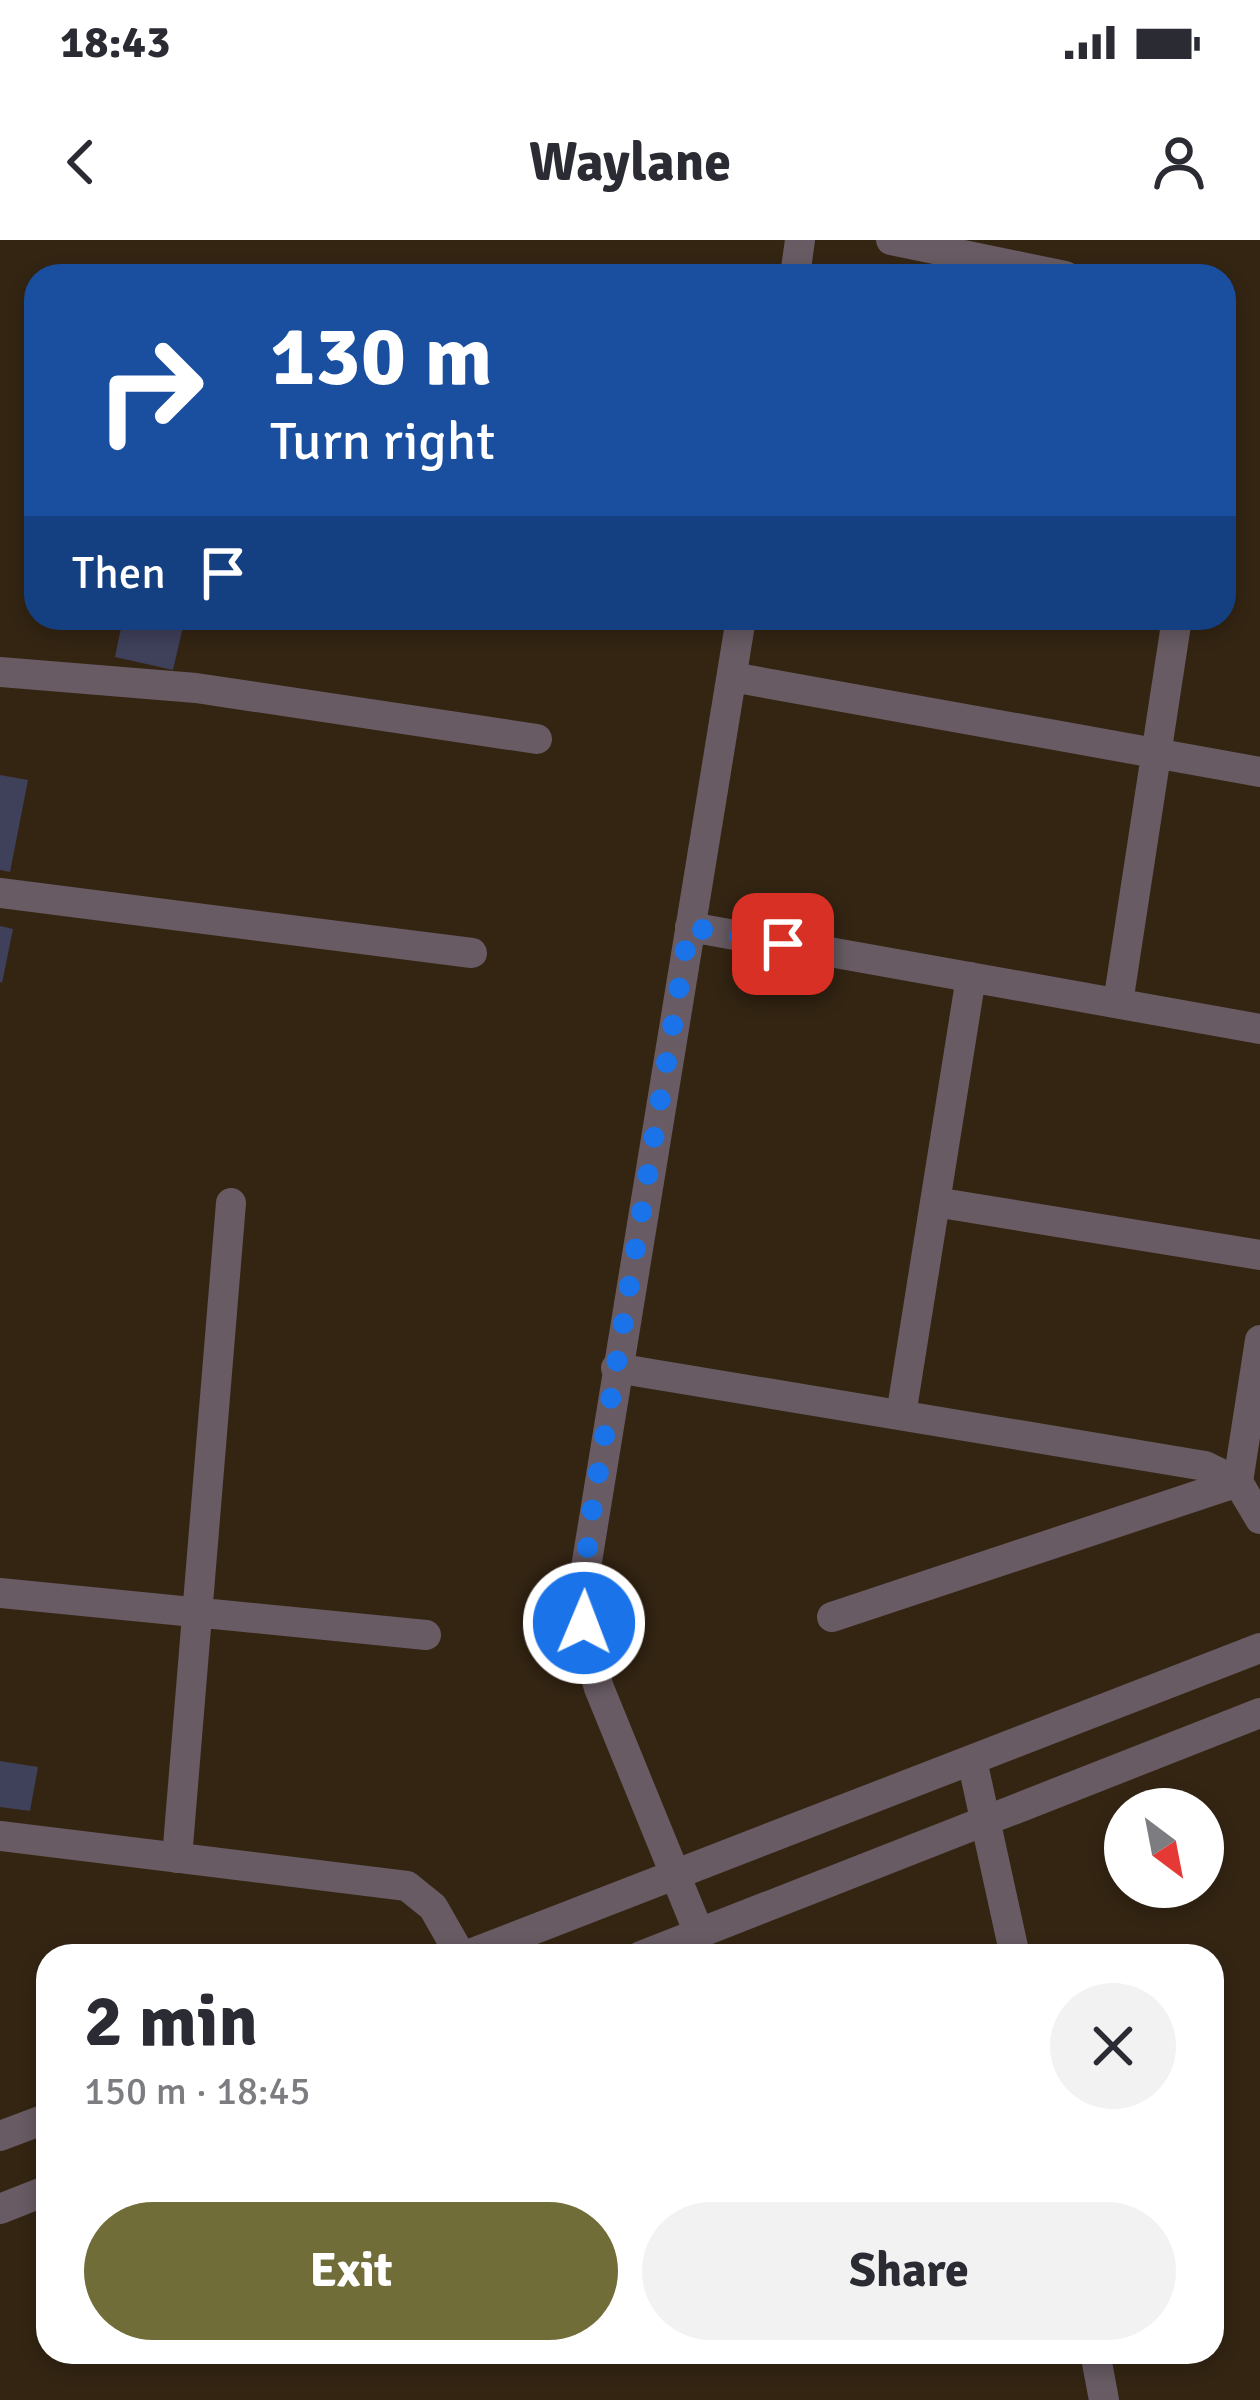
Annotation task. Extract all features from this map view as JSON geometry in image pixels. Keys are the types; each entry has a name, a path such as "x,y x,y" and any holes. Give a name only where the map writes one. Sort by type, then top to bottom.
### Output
{"street":[{"path":"891,240 1007,264"},
{"path":"699,1933 599,1688 584,1623 588,1535 739,630"},
{"path":"1118,1004 1175,630"},
{"path":"0,672 196,688 536,740"},
{"path":"732,677 1260,772"},
{"path":"0,893 472,953"},
{"path":"689,927 1260,1029"},
{"path":"901,1415 971,977"},
{"path":"935,1202 1260,1256"},
{"path":"177,1858 231,1203"},
{"path":"1238,1481 1260,1340"},
{"path":"616,1368 1204,1466 1238,1481 1260,1519"},
{"path":"832,1617 1238,1481"},
{"path":"0,1593 426,1635"},
{"path":"494,1944 1260,1648"},
{"path":"671,1944 1260,1713"},
{"path":"972,1760 1013,1944"},
{"path":"0,1836 407,1886 433,1906 456,1944"},
{"path":"0,2136 36,2122"},
{"path":"0,2209 36,2195"},
{"path":"1097,2364 1104,2400"}],"building":[{"path":"121,630 182,630 173,670 115,657"},
{"path":"0,775 28,780 10,872 0,870"},
{"path":"0,926 13,929 2,983 0,982"},
{"path":"0,1761 38,1767 30,1811 0,1807"}],"route":[{"path":"584,1623 588,1535 689,927 783,944"}]}
